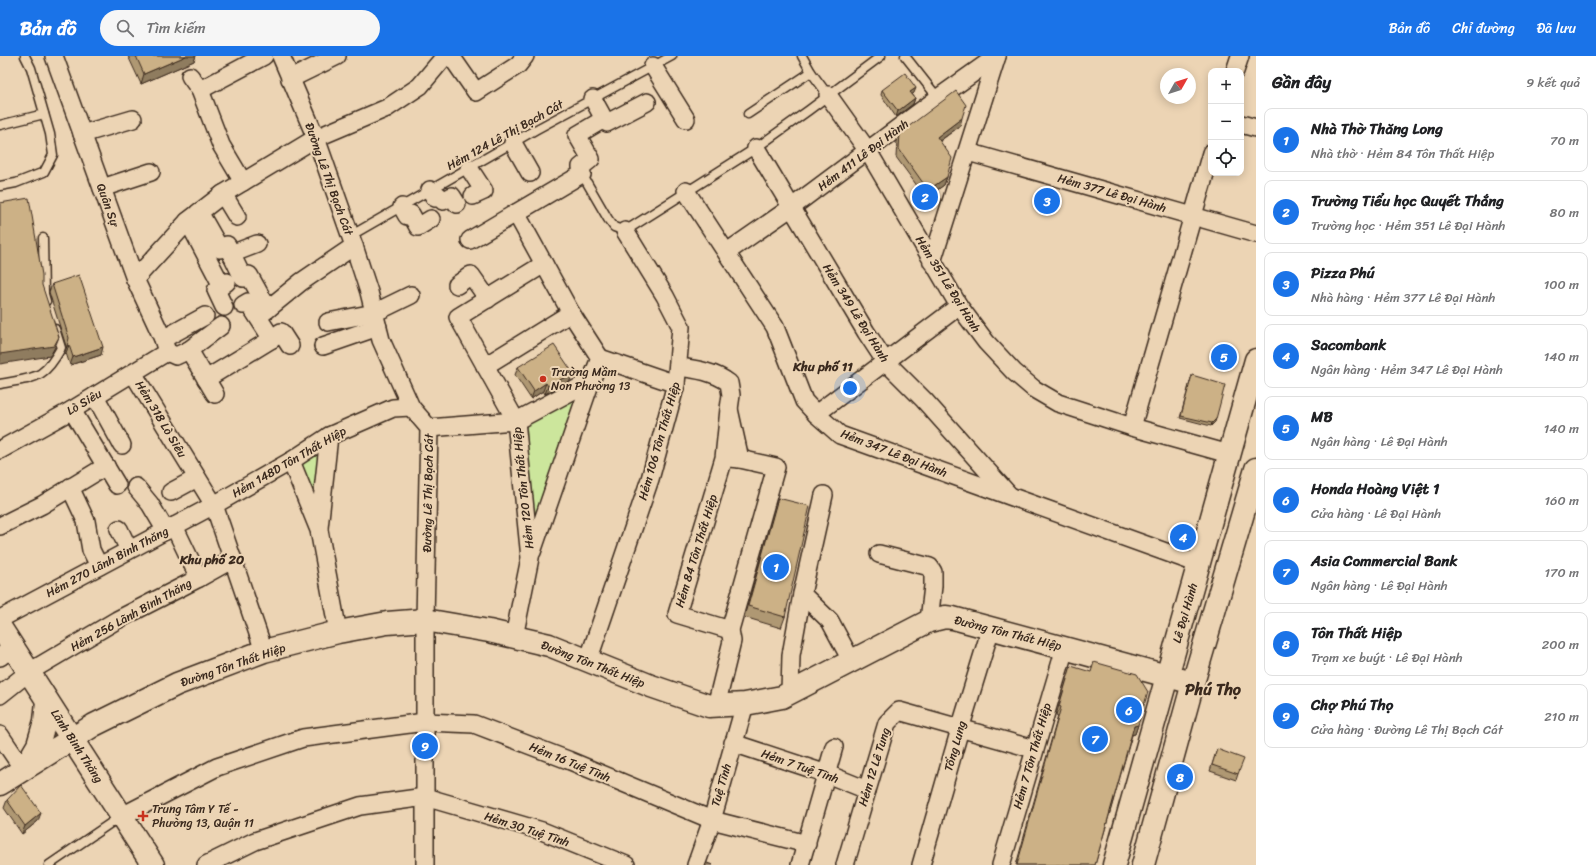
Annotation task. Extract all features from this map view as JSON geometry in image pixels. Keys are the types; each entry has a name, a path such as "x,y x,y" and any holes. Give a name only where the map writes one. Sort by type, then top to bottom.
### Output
{"street":[{"name":"Quân Sự","path":"54,56 135,278 165,346"},
{"path":"243,182 220,145 195,83 264,56"},
{"name":"Đường Lê Thị Bạch Cát","path":"281,56 316,138 352,241 381,340 411,407 429,428 425,620 425,865"},
{"path":"290,79 337,56"},
{"path":"135,278 194,216 223,194 316,138 387,108 420,86 445,56"},
{"path":"451,56 476,92 518,65 525,56"},
{"path":"932,262 968,152 997,56"},
{"name":"Hẻm 411 Lê Đại Hành","path":"727,252 792,207 997,56"},
{"path":"1236,68 1240,56"},
{"path":"653,66 686,119"},
{"name":"Hẻm 351 Lê Đại Hành","path":"828,95 868,151 959,306 995,353 1014,372 1034,389 1058,403 1132,427 1229,454"},
{"path":"592,99 607,124 647,102"},
{"path":"82,134 133,119"},
{"path":"470,240 582,174 581,167 591,159 576,136 604,119"},
{"path":"1244,125 1256,128"},
{"path":"513,143 530,173"},
{"name":"Hẻm 349 Lê Đại Hành","path":"756,148 866,332 885,361 924,400 1011,496"},
{"name":"Hẻm 377 Lê Đại Hành","path":"968,152 1256,234"},
{"path":"1132,427 1208,163"},
{"path":"469,168 484,191 473,196"},
{"path":"102,188 151,172"},
{"path":"430,190 435,198 438,195 443,202 452,196 457,204"},
{"name":"Hẻm 347 Lê Đại Hành","path":"686,191 775,327 804,401 816,414 840,435 1199,564"},
{"path":"223,194 237,217"},
{"path":"402,207 407,216 411,214 418,227 431,219"},
{"path":"516,213 570,313 600,358 676,384"},
{"path":"194,216 220,249 227,245 243,278 249,275 272,339"},
{"path":"194,216 222,286"},
{"name":"Hẻm 106 Tôn Thất Hiệp","path":"588,661 650,479 676,384 678,367 681,327 665,296 625,230"},
{"path":"263,313 352,241"},
{"path":"232,254 257,244"},
{"path":"429,428 516,421 458,318 544,264"},
{"path":"224,307 216,290 241,273"},
{"path":"457,285 471,275 488,299"},
{"path":"324,346 376,320 411,295"},
{"path":"243,305 248,302 263,313"},
{"path":"816,414 959,306"},
{"path":"485,366 570,313"},
{"name":"Lò Siêu","path":"0,450 72,410 133,373 165,346 206,316"},
{"path":"328,322 376,320"},
{"path":"165,346 176,356 189,350 221,326"},
{"path":"206,378 272,339 281,332 290,346"},
{"path":"189,350 215,394"},
{"path":"530,558 600,358"},
{"name":"Lê Đại Hành","path":"1114,865 1256,360"},
{"name":"Hẻm 84 Tôn Thất Hiệp","path":"678,367 692,369 720,377 729,383 731,395 729,410 732,458 677,614 730,630"},
{"name":"Hẻm 318 Lò Siêu","path":"133,373 214,505 264,651"},
{"name":"Hẻm 120 Tôn Thất Hiệp","path":"514,637 530,558 516,421 591,381"},
{"path":"95,396 122,445"},
{"name":"Hẻm 148D Tôn Thất Hiệp","path":"214,505 291,461 329,436 393,408 411,407"},
{"path":"72,410 117,485"},
{"path":"319,530 329,436"},
{"path":"1229,454 1256,464"},
{"path":"716,706 732,641 730,630 776,467 732,458"},
{"path":"291,461 319,530 338,632"},
{"path":"0,526 42,505 106,466"},
{"path":"1143,865 1193,683 1256,469"},
{"path":"171,492 193,471"},
{"path":"136,486 170,528 199,578"},
{"path":"70,488 86,521 91,550 99,566"},
{"path":"790,692 791,655 802,594 824,495"},
{"name":"Hẻm 270 Lãnh Binh Thăng","path":"0,618 214,505"},
{"path":"118,529 129,550"},
{"path":"879,554 930,567 933,572 933,586 929,621"},
{"name":"Hẻm 256 Lãnh Binh Thăng","path":"0,695 29,672 117,620 233,559"},
{"path":"802,594 830,621 852,662"},
{"name":"Đường Tôn Thất Hiệp","path":"0,784 104,720 177,684 264,651 338,632 386,623 425,620 489,631 549,645 708,706 745,704 782,697 929,621 945,617 954,618 1193,683"},
{"name":"Lãnh Binh Thăng","path":"0,627 6,652 29,672 153,865"},
{"name":"Tổng Lung","path":"921,865 991,628"},
{"name":"Hẻm 7 Tôn Thất Hiệp","path":"1001,865 1065,648"},
{"path":"0,735 23,769 38,745 45,721 47,701"},
{"name":"Tuệ Tĩnh","path":"696,865 712,820 745,704"},
{"name":"Hẻm 12 Lê Tung","path":"845,865 888,723 899,711 960,729"},
{"path":"90,767 104,720"},
{"name":"Hẻm 16 Tuệ Tĩnh","path":"122,816 217,767 303,738 425,722 474,724 568,760 712,820 807,844"},
{"path":"960,729 1034,749"},
{"name":"Hẻm 7 Tuệ Tĩnh","path":"733,743 827,774 868,790"},
{"path":"800,865 834,747"},
{"path":"206,865 255,841 360,806 425,797"},
{"name":"Hẻm 30 Tuệ Tĩnh","path":"425,797 542,831 626,865"}],"lane":[{"path":"0,186 16,183 44,172 53,155 50,134 31,68 25,56"},
{"name":"Hẻm 124 Lê Thị Bạch Cát","path":"352,241 430,190 672,56"},
{"name":"Hẻm 351 Lê Đại Hành","path":"802,56 811,72 828,95"},
{"path":"582,174 614,227 625,230 756,148 882,56"},
{"path":"905,56 938,98"},
{"path":"748,114 811,72"},
{"path":"0,125 44,114"},
{"path":"0,384 39,376 53,363 61,348 44,294 43,238"},
{"path":"49,865 122,816"}],"green space":[{"path":"582,391 533,534 526,421"},
{"path":"323,440 317,511 296,455"}],"building":[{"path":"136,56 186,56 144,74"},
{"path":"905,73 916,88 910,92 915,98 898,111 882,90"},
{"path":"956,91 966,105 962,118 937,137 952,158 947,177 928,190 899,149 900,133"},
{"path":"29,198 42,275 42,285 59,337 54,346 0,354 0,203"},
{"path":"79,275 103,347 73,357 69,345 67,346 69,338 52,284"},
{"name":"Trường Mầm Non Phường 13","path":"554,345 573,373 548,386 546,383 534,391 518,367"},
{"path":"1192,375 1225,385 1216,419 1212,423 1181,416"},
{"path":"778,498 810,506 785,617 748,606"},
{"path":"1094,662 1137,674 1148,692 1138,725 1134,726 1095,865 1017,865 1071,666 1091,672"},
{"path":"1217,749 1244,759 1238,774 1212,765"},
{"path":"21,785 41,813 25,826 7,800"}],"place":[{"name":"Trường Tiểu học Quyết Thắng","path":"925,197"},
{"name":"Pizza Phú","path":"1047,201"},
{"name":"MB","path":"1224,357"},
{"name":"Trường Mầm Non Phường 13","path":"543,379"},
{"name":"Sacombank","path":"1183,537"},
{"name":"Nhà Thờ Thăng Long","path":"776,567"},
{"name":"Honda Hoàng Việt 1","path":"1129,710"},
{"name":"Asia Commercial Bank","path":"1095,739"},
{"name":"Chợ Phú Thọ","path":"425,746"},
{"name":"Tôn Thất Hiệp","path":"1180,777"},
{"name":"Trung Tâm Y Tế - Phường 13, Quận 11","path":"143,816"}],"district":[{"name":"Khu phố 11","path":"823,366"},
{"name":"Khu phố 20","path":"212,559"},
{"name":"Phú Thọ","path":"1213,689"}]}
